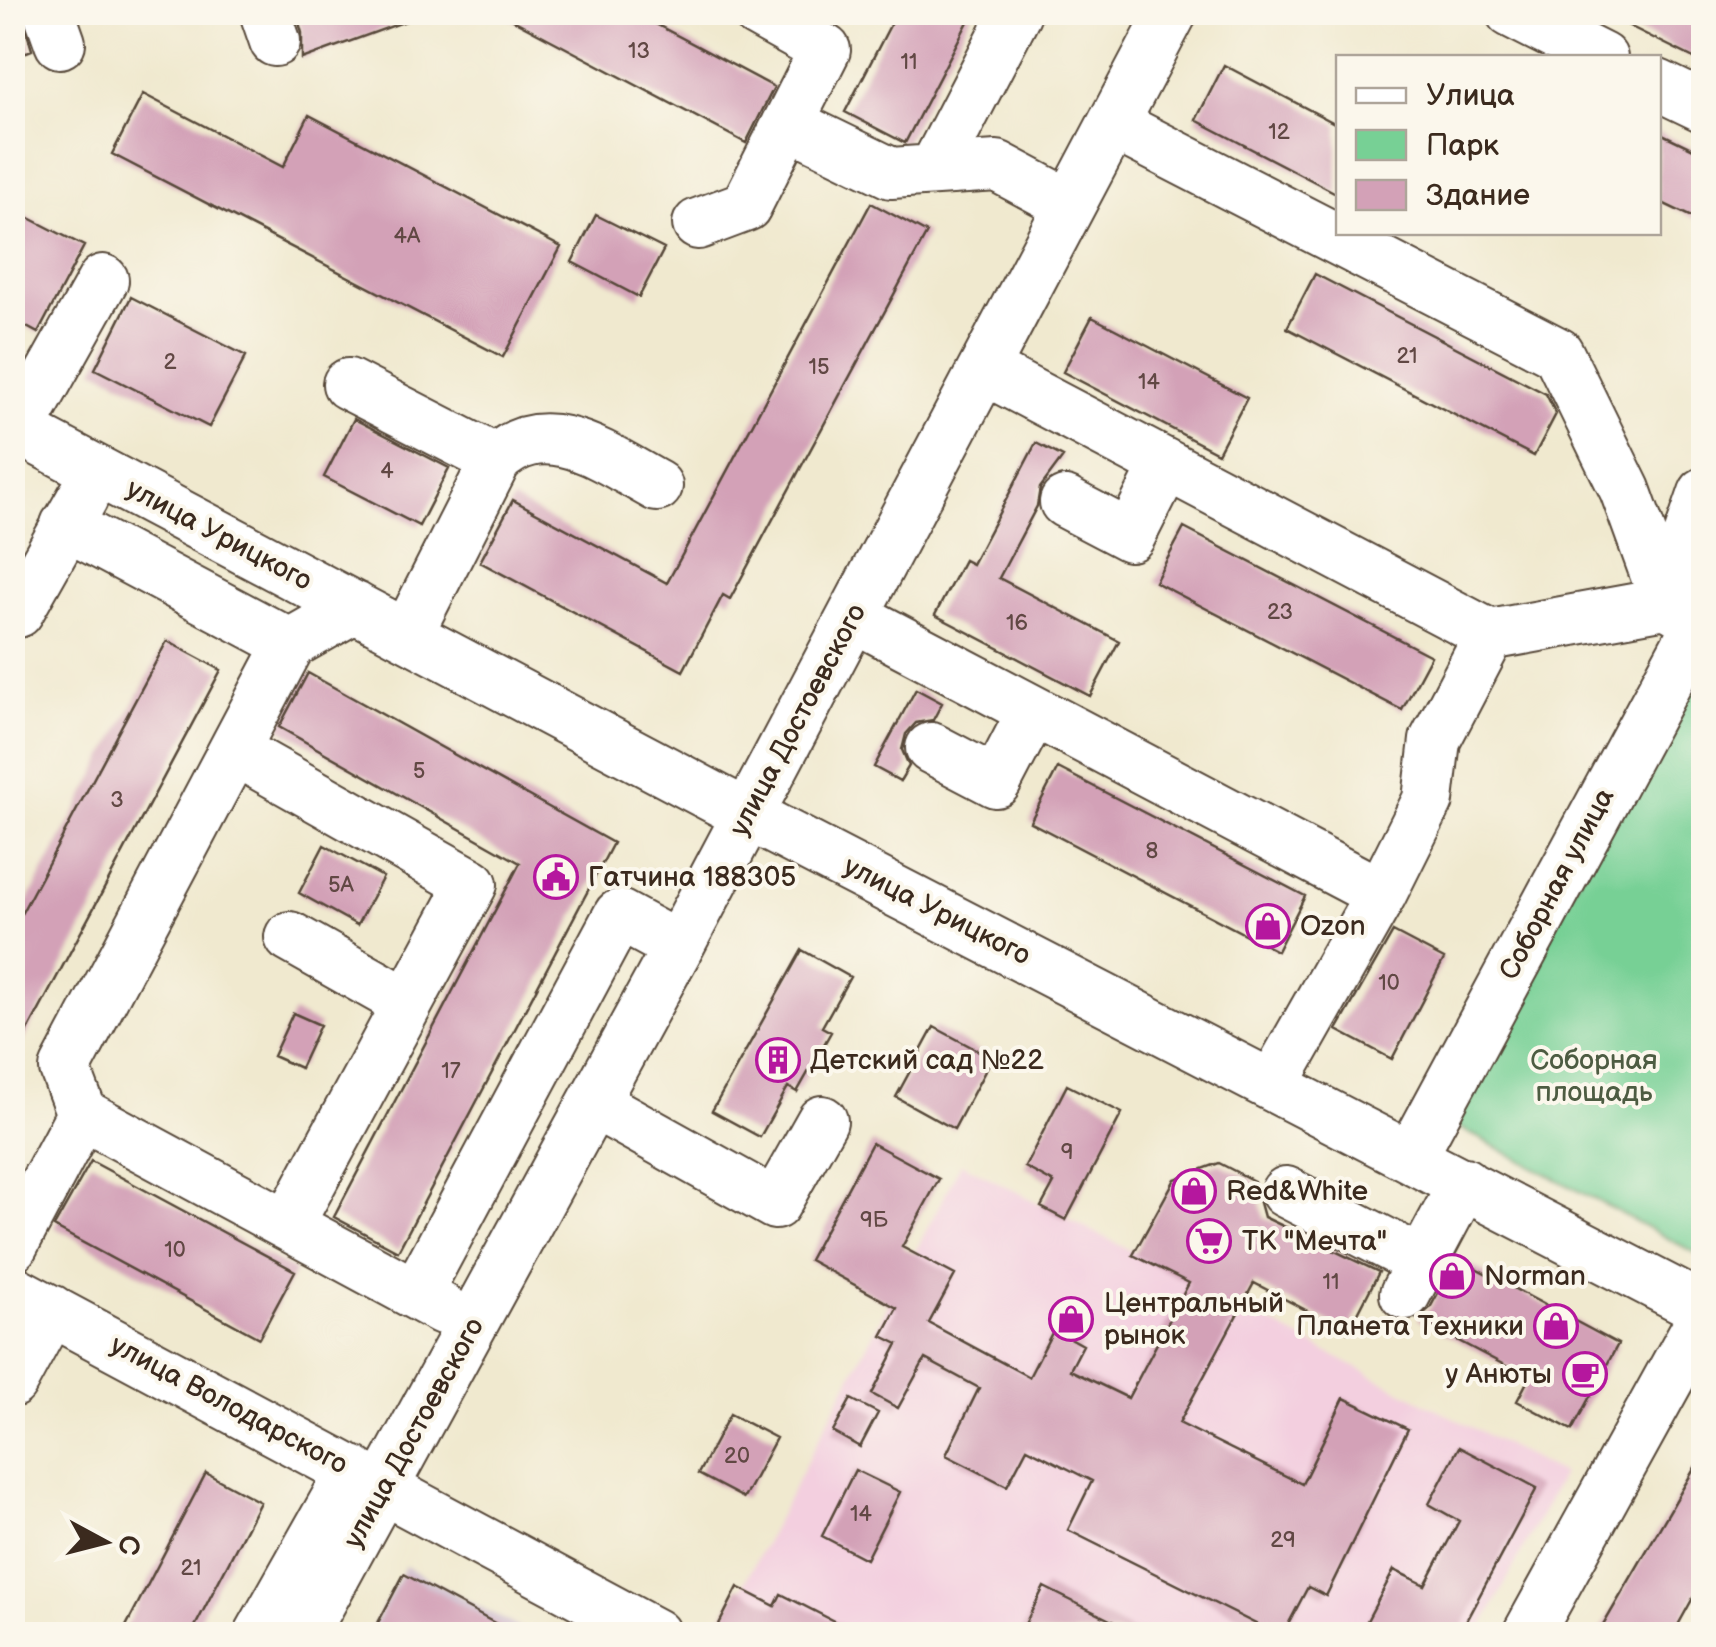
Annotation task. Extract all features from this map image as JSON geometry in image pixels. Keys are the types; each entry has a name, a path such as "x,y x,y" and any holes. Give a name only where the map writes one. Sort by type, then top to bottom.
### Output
{"street":[{"path":"698,224 746,206 825,50 757,12"},
{"path":"934,170 1016,12"},
{"name":"улица Достоевского","path":"303,1634 368,1479 474,1325 1172,12"},
{"path":"1539,19 1597,55"},
{"path":"1661,86 1704,107"},
{"path":"961,119 997,166 1070,205"},
{"path":"788,122 891,173 997,166"},
{"path":"984,369 1490,635 1689,612 1558,353 1113,124"},
{"path":"16,428 102,280"},
{"path":"348,384 496,460"},
{"name":"улица Урицкого","path":"16,428 748,814 1274,1083 1704,1312"},
{"path":"407,635 496,460 513,444 550,439 582,446 656,486"},
{"path":"1066,502 1130,536 1166,465"},
{"path":"18,612 96,471"},
{"name":"Соборная улица","path":"1412,1156 1689,612 1704,493"},
{"path":"66,524 290,644"},
{"path":"355,607 290,644 66,1069 82,1114 474,1325"},
{"path":"853,616 1381,894"},
{"path":"1274,1083 1381,894 1428,800 1436,740 1490,635"},
{"path":"930,748 996,782 1033,711"},
{"path":"234,750 472,884 288,1225"},
{"path":"416,1294 619,915 678,947"},
{"path":"290,937 407,1004"},
{"path":"519,1102 585,1118 775,1204 822,1121"},
{"path":"12,1246 82,1114"},
{"path":"1286,1192 1414,1278 1464,1183"},
{"path":"12,1382 32,1300"},
{"name":"улица Володарского","path":"32,1300 655,1634"},
{"path":"1528,1634 1704,1312"},
{"path":"260,1634 368,1479"}],"shaded area":[{"name":"Центральный рынок","path":"961,1163 1562,1474 1479,1634 718,1634"},
{"path":"405,1566 530,1634 368,1634"}],"green space":[{"name":"Соборная площадь","path":"1703,652 1703,1257 1445,1120"}],"building":[{"path":"12,12 21,12 32,50 19,55 12,38"},
{"path":"296,12 420,12 420,16 302,59 302,33"},
{"path":"498,12 633,12 774,87 746,143"},
{"path":"897,12 973,12 905,143 845,112"},
{"path":"1601,12 1704,12 1704,63"},
{"path":"1224,65 1336,124 1336,193 1196,120"},
{"path":"143,94 283,167 309,115 561,247 503,357 112,154"},
{"path":"1661,133 1704,154 1704,223 1661,202"},
{"path":"871,203 927,233 730,599 723,595 683,671 480,562 513,500 667,583"},
{"path":"12,209 84,246 38,333 12,319"},
{"path":"596,215 664,249 639,297 572,262"},
{"path":"1315,274 1546,394 1556,414 1534,456 1287,328"},
{"path":"131,297 246,356 209,427 95,369"},
{"path":"1092,317 1247,398 1218,453 1063,372"},
{"path":"354,419 449,468 419,526 324,477"},
{"path":"1036,443 1063,457 1040,488 1037,506 999,578 1119,641 1090,696 935,615 964,560 972,564"},
{"path":"1184,528 1431,656 1402,710 1155,582"},
{"path":"167,641 221,670 12,1061 12,931"},
{"path":"308,673 613,843 398,1251 334,1217 520,863 279,727"},
{"path":"916,689 942,703 933,720 916,723 906,734 902,750 909,766 900,781 874,767"},
{"path":"1058,768 1305,896 1277,951 1030,822"},
{"path":"324,845 383,877 357,925 299,893"},
{"path":"1393,932 1444,959 1392,1059 1337,1030"},
{"name":"Детский сад №22","path":"802,950 850,977 822,1027 831,1032 797,1092 788,1087 760,1137 712,1111"},
{"path":"293,1013 320,1025 300,1068 273,1056"},
{"path":"934,1027 992,1058 954,1129 896,1097"},
{"path":"1067,1085 1122,1113 1066,1220 1041,1207 1054,1183 1025,1167"},
{"path":"872,1143 939,1179 902,1247 955,1275 929,1323 1029,1377 1054,1329 1083,1345 1070,1370 1128,1398 1189,1283 1133,1255 1175,1179 1219,1163 1254,1181 1264,1217 1379,1272 1348,1332 1254,1283 1179,1423 1302,1484 1344,1398 1408,1429 1326,1596 1308,1587 1283,1634 1276,1634 1068,1530 1092,1481 1027,1448 1007,1486 946,1455 979,1388 925,1359 898,1408 872,1394 898,1344 882,1336 897,1308 809,1260"},
{"path":"91,1161 295,1271 259,1338 54,1227"},
{"path":"1457,1258 1618,1344 1572,1430 1517,1401 1529,1378 1417,1319 1430,1308"},
{"path":"851,1399 878,1413 860,1447 833,1432"},
{"path":"730,1414 776,1438 744,1498 698,1474"},
{"path":"1459,1447 1537,1488 1459,1634 1360,1634 1394,1570 1425,1585 1459,1521 1429,1504"},
{"path":"1704,1452 1704,1578 1673,1634 1598,1634"},
{"path":"855,1470 900,1492 866,1559 822,1536"},
{"path":"206,1473 260,1502 191,1634 122,1634"},
{"path":"404,1574 515,1634 372,1634"},
{"path":"738,1587 775,1606 781,1594 859,1634 714,1634"},
{"path":"1044,1587 1138,1634 1020,1634"}],"place":[{"name":"Гатчина 188305","path":"556,877"},
{"name":"Ozon","path":"1268,926"},
{"name":"Детский сад №22","path":"778,1060"},
{"name":"Red&White","path":"1194,1191"},
{"name":"ТК \"Мечта\"","path":"1209,1241"},
{"name":"Norman","path":"1452,1276"},
{"name":"Центральный рынок","path":"1071,1319"},
{"name":"Планета Техники","path":"1556,1326"},
{"name":"у Анюты","path":"1585,1374"}]}
